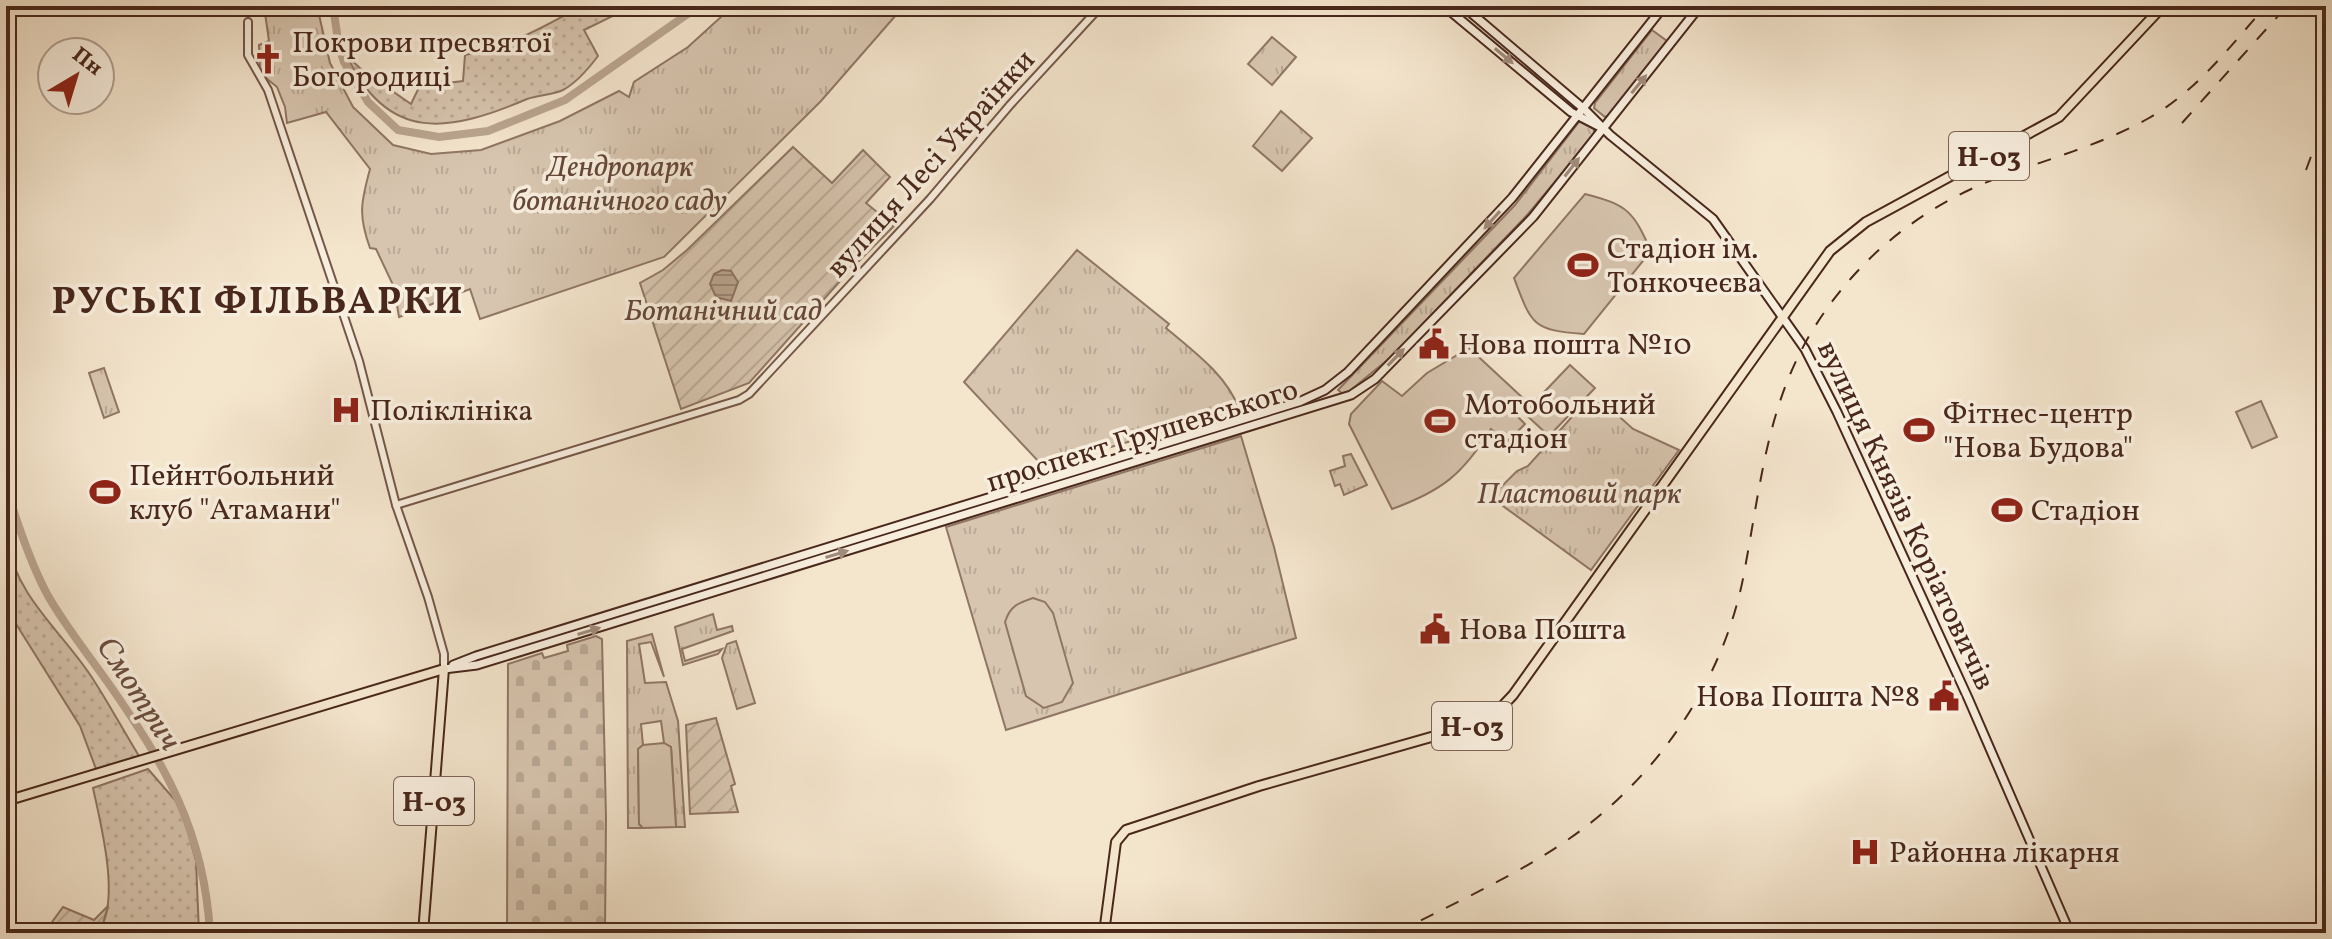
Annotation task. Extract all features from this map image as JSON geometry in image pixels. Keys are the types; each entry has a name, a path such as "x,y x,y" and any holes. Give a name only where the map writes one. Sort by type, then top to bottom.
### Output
{"main road":[{"name":"вулиця Князів Коріатовичів","path":"1444,6 1578,117 1603,129"},
{"name":"вулиця Князів Коріатовичів","path":"1463,6 1584,109 1603,129 1713,219 1805,349 1968,698 2070,933"},
{"name":"проспект Грушевського","path":"6,801 314,710 476,656 1317,394 1348,372 1532,175 1664,6"},
{"name":"проспект Грушевського","path":"444,669 490,661 1351,395 1375,379 1533,217 1700,6"},
{"name":"Н-03","path":"1104,933 1116,842 1126,830 1259,786 1477,724 1495,714 1513,695 1830,251 1866,222 2059,117 2163,6"},
{"name":"Н-03","path":"423,933 444,669"}],"street":[{"name":"вулиця Лесі Українки","path":"396,505 739,400 749,394 930,199 1010,105 1101,6"},
{"path":"248,22 248,55 268,90 359,361 396,505 444,654 444,669"}],"green space":[{"name":"Дендропарк ботанічного саду","path":"264,6 317,6 330,63 353,107 393,145 431,154 481,150 560,121 619,91 629,97 634,82 688,47 733,6 904,6 821,101 664,257 480,319 470,289 399,317 394,287 376,249 370,248 362,217 370,169 326,112 287,123 277,87 260,73 259,45 269,41"},
{"path":"582,6 616,6 621,12 584,30 598,56 582,75 563,90 472,119 424,123 402,117 382,104 363,84 347,56 411,104 424,77 447,83 463,81 465,55 512,41"},
{"path":"1652,30 1667,41 1610,115 1605,117 1594,108 1595,103"},
{"path":"1272,37 1296,57 1272,85 1248,64"},
{"path":"1281,111 1312,138 1282,171 1253,146"},
{"path":"1585,121 1594,128 1594,135 1528,214 1391,357 1347,393 1338,390 1515,205 1579,122"},
{"name":"Ботанічний сад","path":"793,147 832,183 863,150 890,177 866,203 894,226 850,270 749,383 681,409 640,283 663,270 687,250"},
{"name":"Стадіон ім. Тонкочеєва","path":"1585,194 1620,206 1634,218 1651,251 1584,334 1554,330 1537,322 1525,306 1514,278"},
{"path":"1077,250 1169,324 1166,328 1217,374 1239,409 1047,466 1039,462 964,382"},
{"name":"Мотобольний стадіон","path":"1469,348 1525,400 1513,412 1525,424 1506,443 1491,429 1471,458 1450,479 1425,495 1392,509 1349,424 1351,414 1382,381 1402,396 1427,373"},
{"path":"1570,365 1595,388 1549,436 1524,413"},
{"path":"104,368 119,412 104,418 89,373"},
{"name":"Пластовий парк","path":"1588,399 1611,409 1633,429 1679,450 1591,570 1496,501 1495,493 1517,471 1528,466"},
{"path":"2261,401 2277,437 2252,448 2236,412"},
{"path":"1241,436 1274,547 1296,638 1006,730 946,527"},
{"path":"1351,454 1367,485 1344,495 1340,484 1335,486 1330,471 1345,466 1343,456"},
{"path":"6,540 20,580 30,597 91,676 139,756 96,769 80,726 6,608"},
{"path":"1033,598 1045,602 1053,613 1073,683 1062,702 1044,708 1026,696 1005,622 1015,606"},
{"path":"713,614 717,630 732,626 733,631 682,649 685,661 722,649 718,654 683,665 675,627"},
{"path":"652,634 664,677 651,642 639,644 645,683 666,682 678,721 685,827 676,827 671,747 664,743 661,721 641,724 643,745 638,750 639,824 643,828 628,828 627,641"},
{"path":"596,636 602,639 605,933 507,933 508,664 542,653 544,658 568,651 567,645"},
{"path":"736,641 755,703 737,709 722,658 727,644"},
{"path":"716,718 735,784 731,786 738,812 690,814 686,725"},
{"path":"664,743 671,747 676,827 643,828 639,824 638,749 643,745"},
{"path":"148,769 181,807 196,861 199,933 96,933 104,921 109,885 93,788"},
{"path":"108,906 101,930 96,933 44,933 63,907 94,920"}],"shaded area":[{"path":"722,270 731,271 738,282 731,301 716,297 710,284 714,274"}],"waterway":[{"name":"Смотрич","path":"333,6 344,62 368,102 398,130 439,137 488,131 565,100 699,6"},
{"name":"Смотрич","path":"6,486 24,541 47,594 148,743 179,801 200,863 210,933"}],"railway":[{"path":"1396,933 1502,879 1563,843 1597,818 1628,789 1682,724 1722,649 1736,609 1767,449 1789,378 1826,309 1867,261 1912,224 1980,185 2108,138 2149,118 2182,95 2212,67 2266,6"},
{"path":"2182,123 2287,6"},
{"path":"2312,15 2321,6"},
{"path":"2306,170 2326,116"}],"place":[{"name":"Покрови пресвятої Богородиці","path":"268,59"},
{"name":"Стадіон ім. Тонкочеєва","path":"1583,265"},
{"name":"Нова пошта №10","path":"1434,344"},
{"name":"Поліклініка","path":"346,410"},
{"name":"Мотобольний стадіон","path":"1440,421"},
{"name":"Фітнес-центр \"Нова Будова\"","path":"1919,430"},
{"name":"Пейнтбольний клуб \"Атамани\"","path":"105,492"},
{"name":"Стадіон","path":"2007,510"},
{"name":"Нова Пошта","path":"1435,629"},
{"name":"Нова Пошта №8","path":"1944,696"},
{"name":"Районна лікарня","path":"1865,852"}],"district":[{"name":"РУСЬКІ ФІЛЬВАРКИ","path":"258,300"}]}
